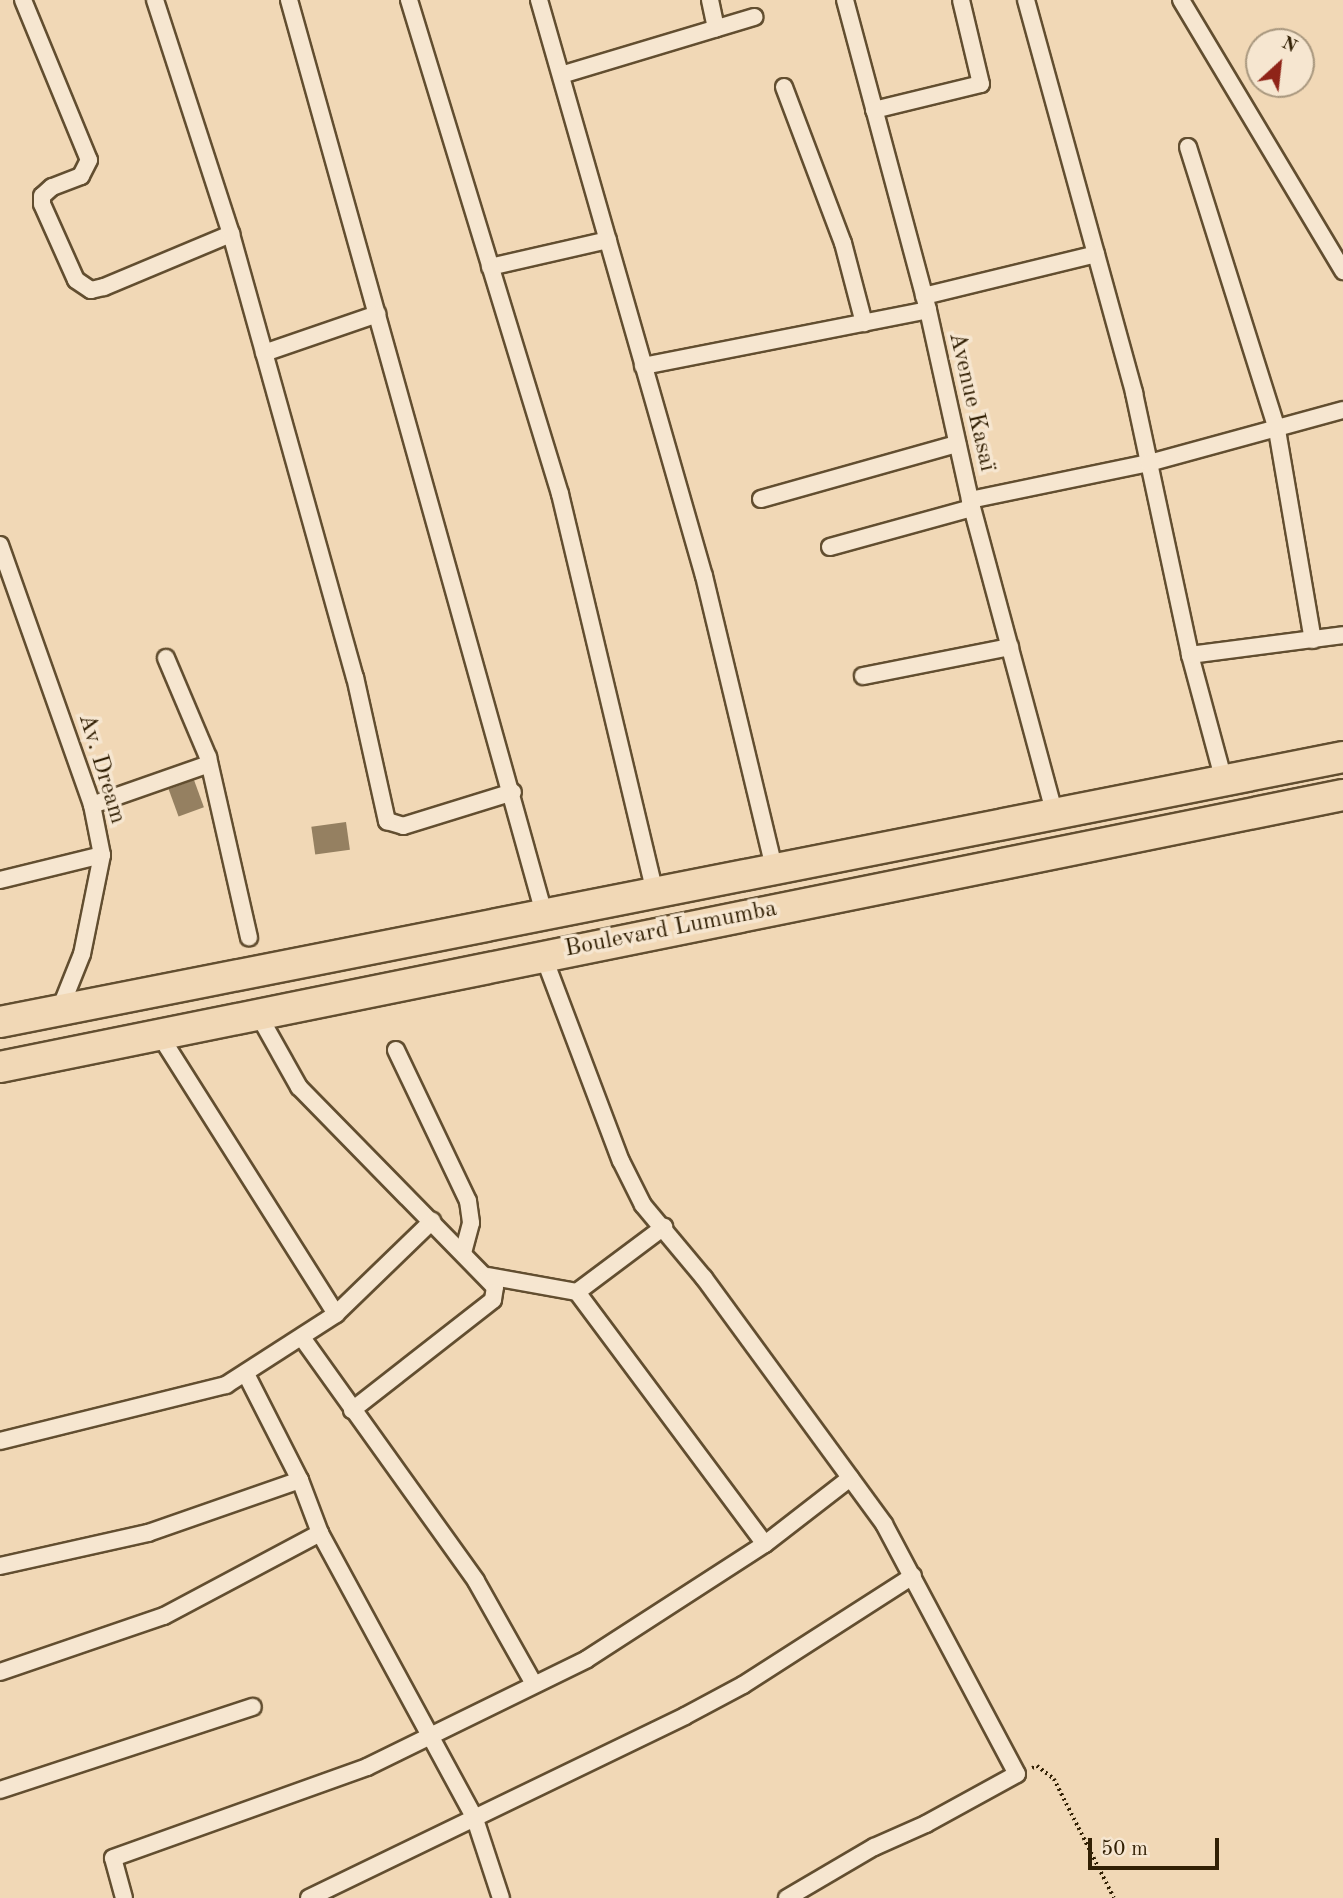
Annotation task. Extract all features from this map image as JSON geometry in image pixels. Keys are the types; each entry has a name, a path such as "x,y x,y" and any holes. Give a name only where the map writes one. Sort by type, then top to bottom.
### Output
{"highway":[{"name":"Boulevard Lumumba","path":"0,1022 656,896 1343,757"},
{"name":"Boulevard Lumumba","path":"0,1067 1343,795"}],"street":[{"path":"23,0 89,160 81,176 52,187 42,196 42,204 76,280 91,290 104,287 231,234"},
{"path":"155,0 231,234 355,677 387,821 403,826 513,792"},
{"path":"289,0 513,792 545,917"},
{"path":"409,0 559,494 656,896"},
{"path":"539,0 704,576 775,871"},
{"path":"710,0 716,28"},
{"name":"Avenue Kasaï","path":"845,0 926,303 971,504 1055,814"},
{"path":"874,110 981,84 961,0"},
{"path":"1027,0 1149,463 1190,654 1224,781"},
{"path":"1181,0 1343,271"},
{"path":"561,75 754,17"},
{"path":"784,87 842,243 864,323"},
{"path":"1188,147 1278,430 1313,640"},
{"path":"490,267 608,240"},
{"path":"643,366 864,323 1096,254"},
{"path":"264,353 377,314"},
{"path":"830,547 971,504 1149,463 1278,430 1343,410"},
{"path":"761,499 957,444"},
{"name":"Av. Dream","path":"0,545 92,805 102,855 82,954 60,1009"},
{"path":"1190,654 1343,635"},
{"path":"863,677 1010,647"},
{"path":"166,658 209,764 249,937"},
{"path":"92,805 209,764"},
{"path":"0,880 102,855"},
{"path":"543,955 621,1161 643,1205 664,1227 850,1478 913,1576 1017,1774 926,1824 874,1846 787,1898"},
{"path":"258,1014 299,1087 488,1276 495,1287 493,1300 352,1410"},
{"path":"159,1034 336,1314"},
{"path":"396,1050 468,1201 471,1223 463,1252"},
{"path":"0,1441 212,1390 246,1374 303,1339 336,1314 432,1221"},
{"path":"577,1293 664,1227"},
{"path":"488,1276 530,1280 577,1293 765,1544"},
{"path":"303,1339 476,1581 534,1684"},
{"path":"246,1374 300,1480 320,1534 433,1736 475,1819 501,1898"},
{"path":"124,1898 113,1857 367,1767 587,1659 765,1544 850,1478"},
{"path":"0,1566 148,1532 300,1480"},
{"path":"0,1672 164,1616 320,1534"},
{"path":"309,1898 475,1819 743,1685 913,1576"},
{"path":"0,1790 253,1707"}],"path":[{"path":"1017,1774 1037,1766 1054,1779 1114,1898"}],"building":[{"path":"194,780 204,807 179,816 169,789"},
{"path":"346,822 350,850 315,855 311,827"}]}
